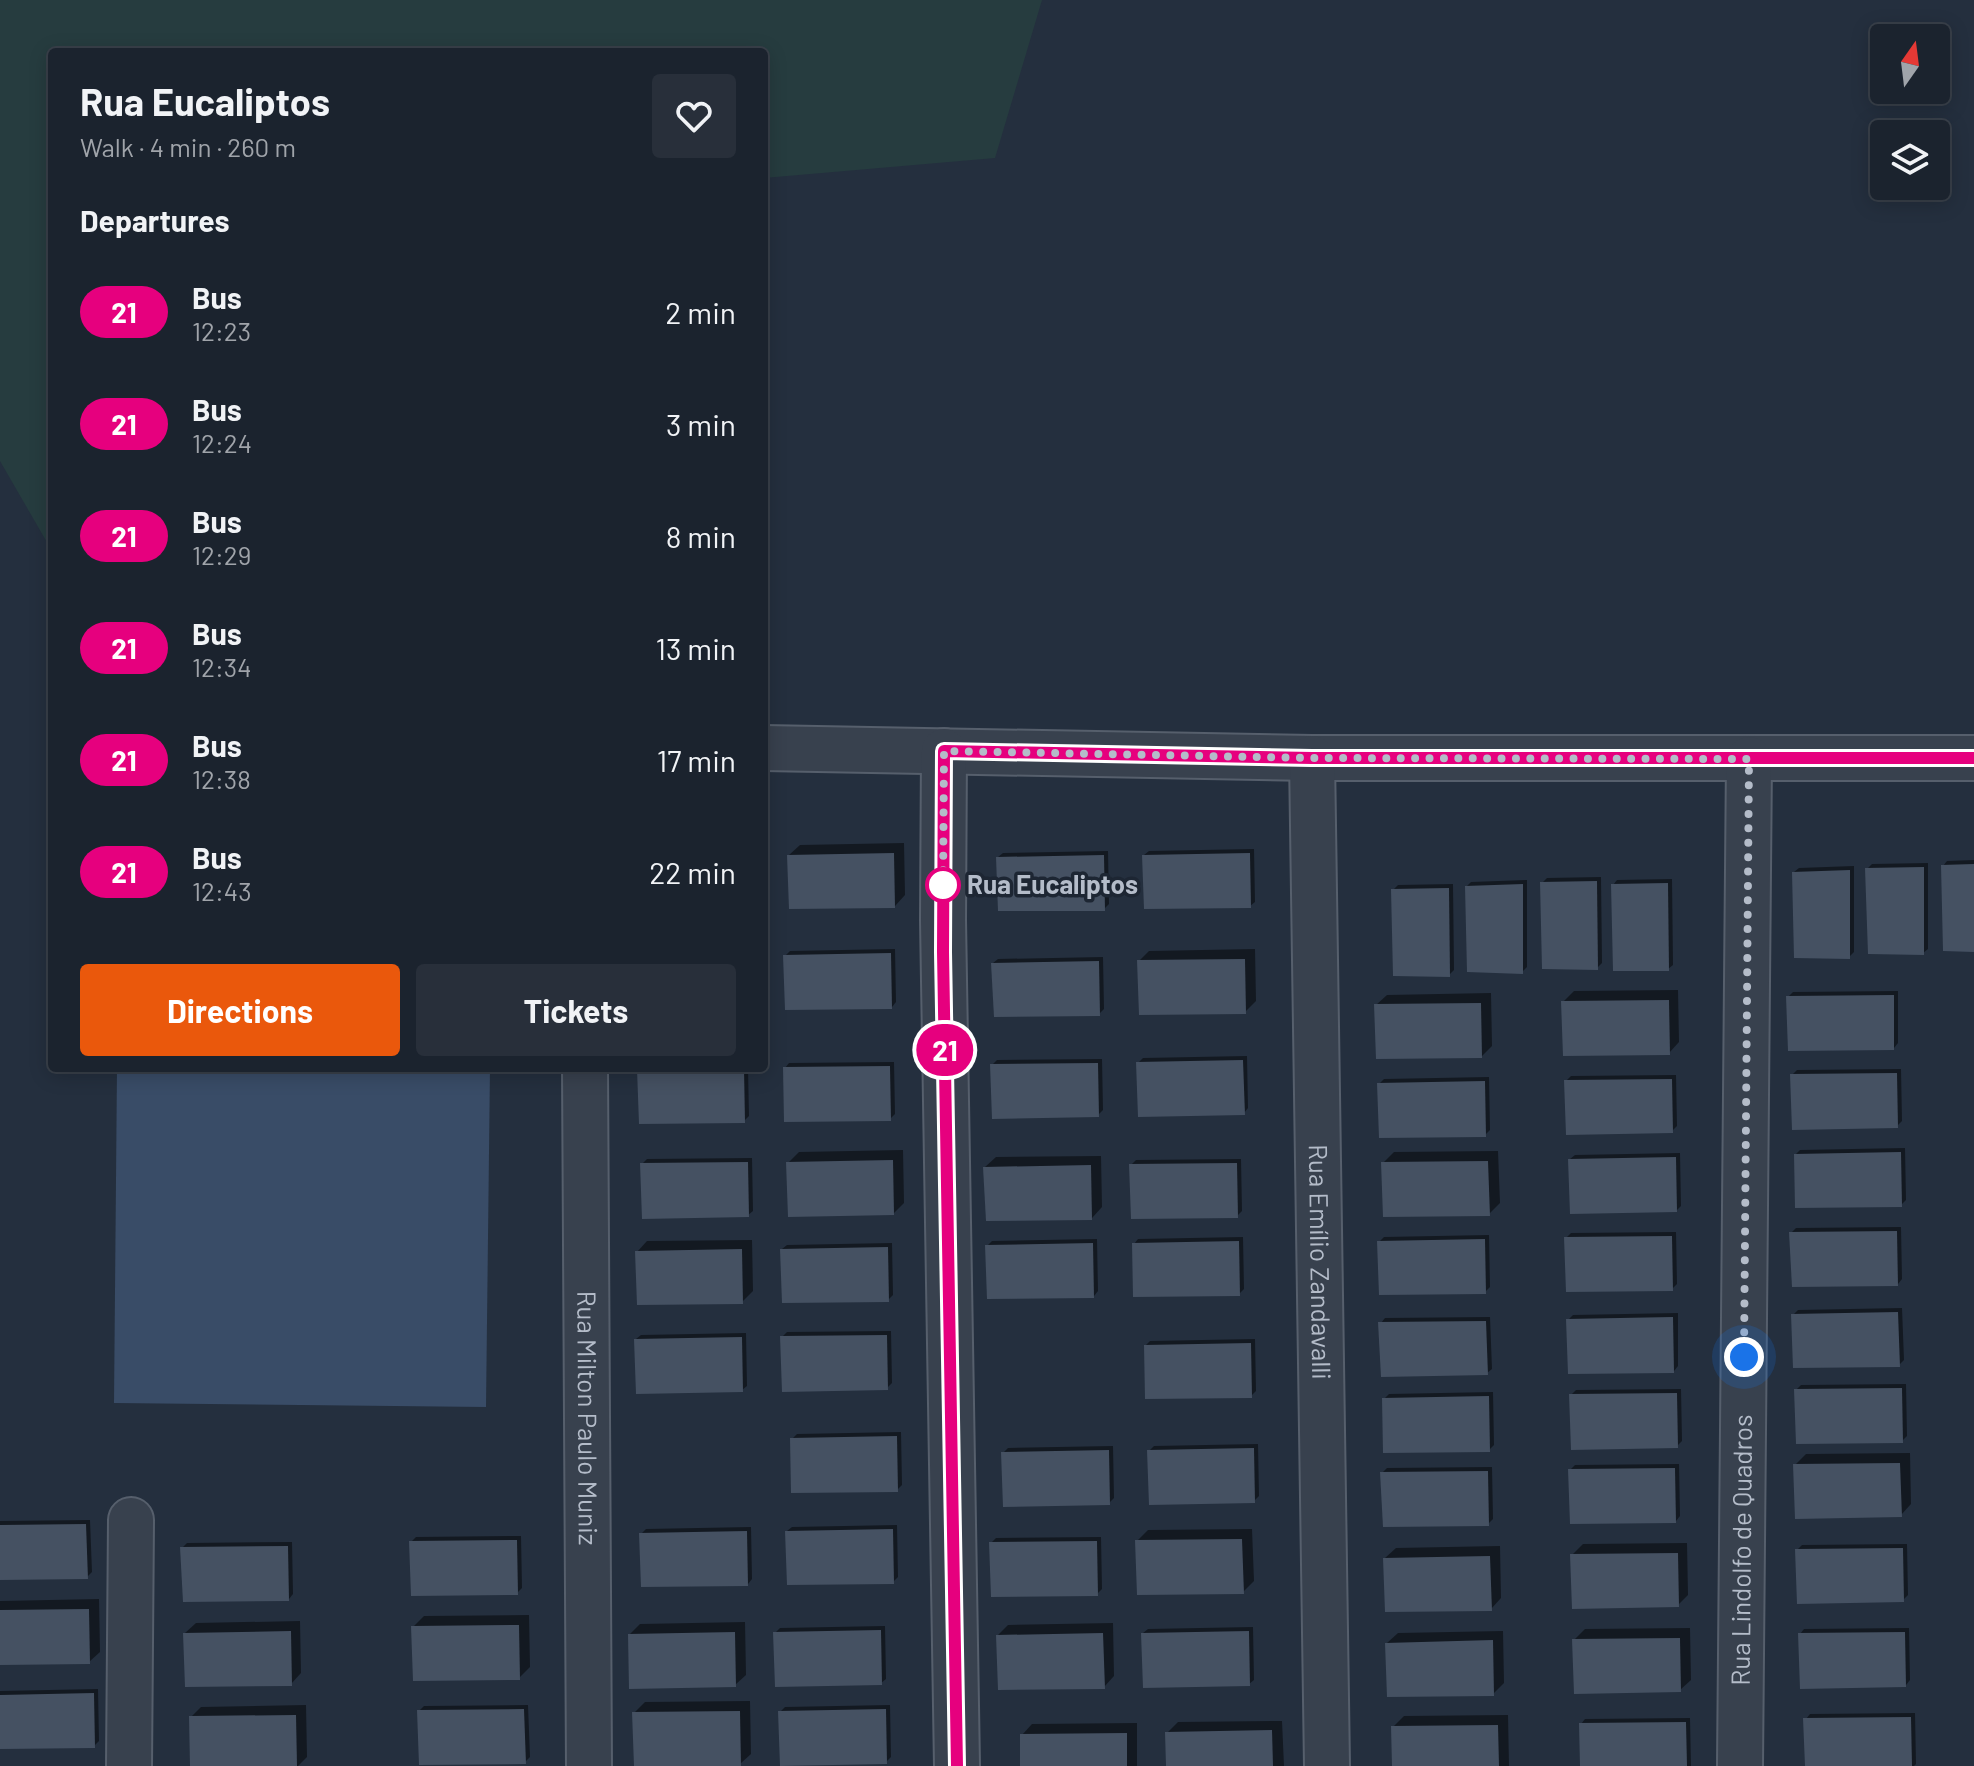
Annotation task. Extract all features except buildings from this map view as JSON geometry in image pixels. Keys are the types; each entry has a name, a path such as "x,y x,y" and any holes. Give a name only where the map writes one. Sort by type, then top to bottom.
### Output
{"street":[{"path":"768,748 1312,758 1974,758"},
{"path":"944,751 943,952 957,1766"},
{"name":"Rua Emílio Zandavalli","path":"1312,758 1327,1766"},
{"name":"Rua Lindolfo de Quadros","path":"1740,1766 1749,759"},
{"name":"Rua Milton Paulo Muniz","path":"585,1072 589,1766"},
{"path":"129,1766 131,1520"}],"green space":[{"path":"0,0 1042,0 995,158 768,178 768,48 48,48 48,544 0,461"}],"water":[{"path":"117,1072 490,1072 486,1407 114,1403"}],"bus line":[{"name":"21","path":"957,1766 943,952 944,751 1312,758 1974,758"}],"place":[{"name":"Rua Eucaliptos","path":"943,885"}],"route":[{"path":"943,885 943,892 944,751 1312,758 1749,759 1744,1357"}]}
